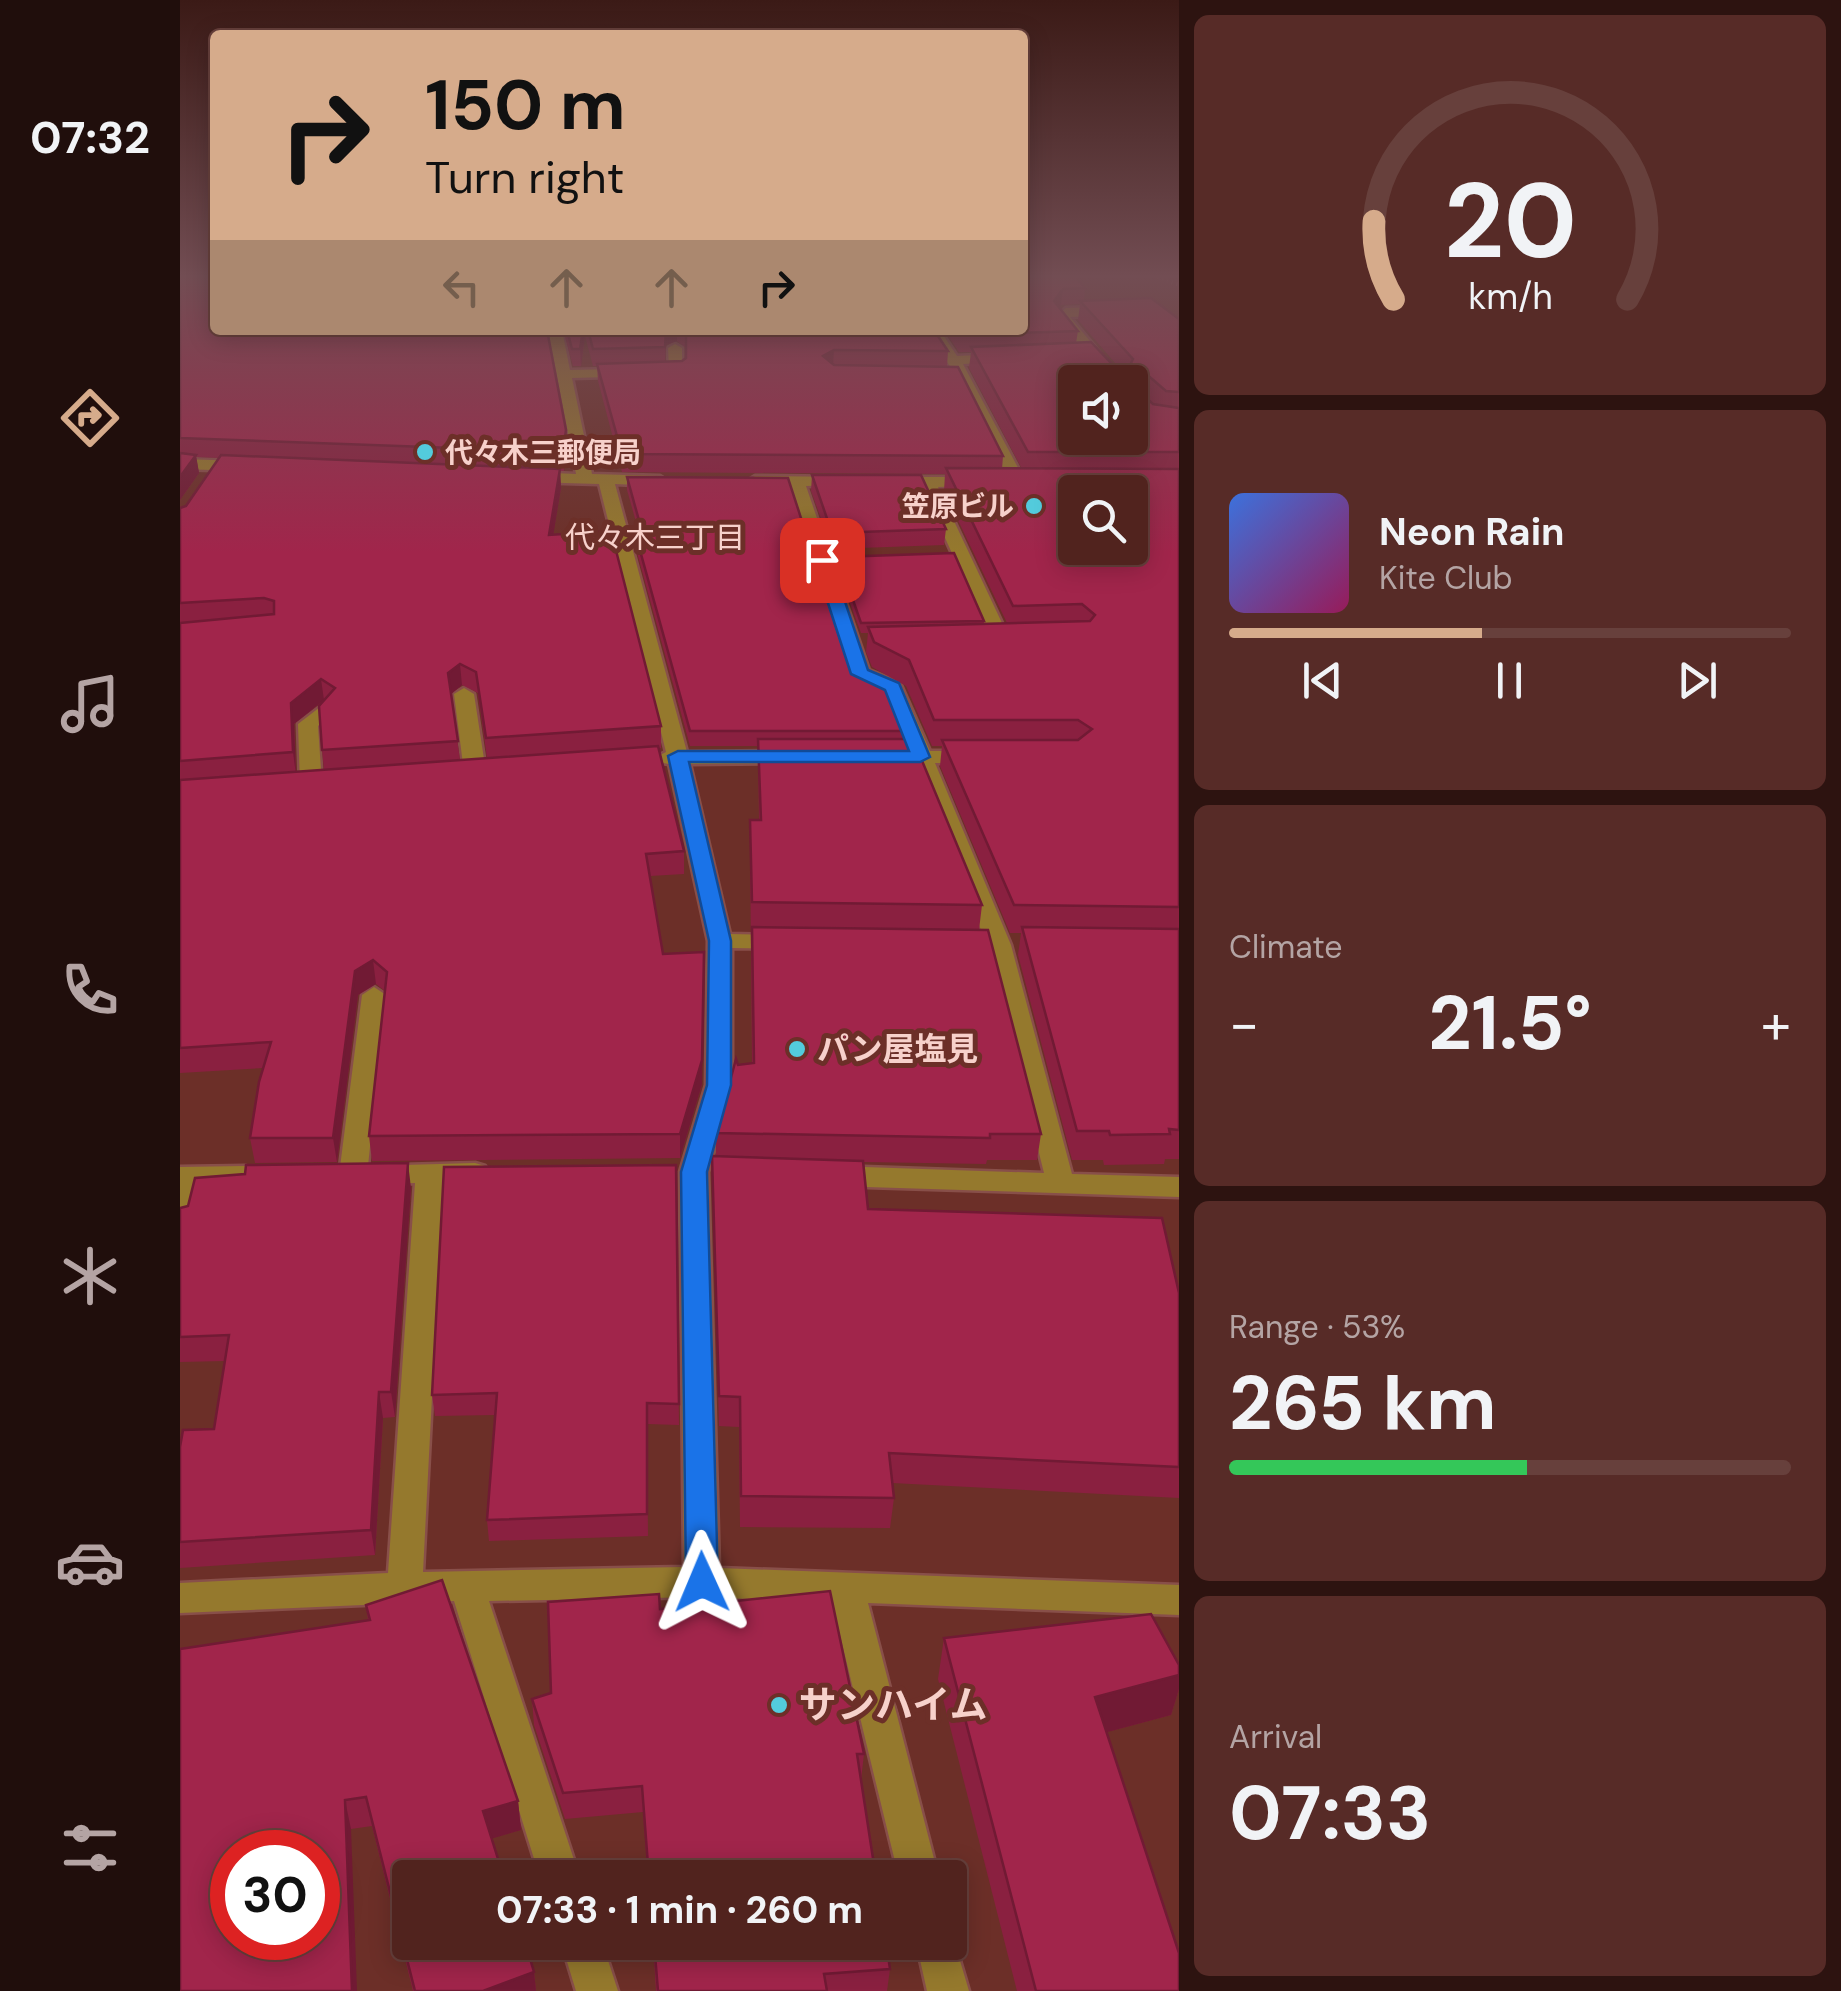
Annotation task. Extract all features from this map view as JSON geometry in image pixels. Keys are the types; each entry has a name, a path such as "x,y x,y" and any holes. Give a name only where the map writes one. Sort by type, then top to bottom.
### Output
{"street":[{"path":"564,368 678,756 720,941 719,1085 694,1172 702,1582"},
{"path":"565,374 676,372 676,368"},
{"path":"739,481 1026,481 959,368"},
{"path":"945,376 964,377"},
{"path":"180,464 214,472 257,467"},
{"path":"508,476 682,481"},
{"path":"796,481 832,559 860,643 860,674 893,687 999,944 1060,1182"},
{"path":"928,483 949,555 1011,640 963,641"},
{"path":"464,694 475,772"},
{"path":"311,784 308,724 324,710"},
{"path":"641,759 808,756"},
{"path":"864,756 997,756"},
{"path":"720,941 800,942"},
{"path":"353,1174 374,995"},
{"path":"405,1586 430,1173"},
{"path":"316,1175 506,1173"},
{"path":"810,1175 1178,1187"},
{"path":"180,1223 184,1177 280,1176"},
{"path":"180,1598 405,1586 702,1582 1178,1600"},
{"path":"466,1585 554,1860"},
{"path":"846,1588 915,1860"},
{"path":"587,1960 597,1991"},
{"path":"940,1960 948,1991"}],"building":[{"path":"180,368 554,368 566,430 563,452 180,438"},
{"path":"598,368 958,368 1003,456 622,454"},
{"path":"982,368 1058,368 1058,452 1028,452"},
{"path":"1148,368 1179,368 1179,392 1166,391 1148,375"},
{"path":"1148,399 1153,404 1179,408 1179,452 1148,452"},
{"path":"180,453 196,455 180,477"},
{"path":"221,455 560,469 549,535 611,531 661,726 486,738 476,672 460,664 448,673 458,741 322,750 319,706 335,688 321,679 291,703 293,752 180,761 180,623 274,614 274,601 264,598 180,603 180,508 186,506"},
{"path":"946,468 1179,469 1179,907 1014,905 942,740 1078,740 1092,729 1078,720 934,720 909,660 874,642 868,627 1090,621 1095,615 1082,604 1013,606"},
{"path":"812,475 921,475 946,529 832,533"},
{"path":"627,477 788,478 847,660 883,679 904,731 690,731 636,536 643,535"},
{"path":"954,553 984,621 861,623 838,557"},
{"path":"758,739 913,739 982,905 752,902 750,820 761,820"},
{"path":"658,746 684,851 646,854 663,954 704,952 702,1060 680,1134 369,1136 387,972 373,960 355,971 333,1138 250,1138 259,1082 271,1042 180,1048 180,780"},
{"path":"752,927 988,930 1041,1134 990,1134 990,1138 716,1133 736,1059 738,1065 754,1063"},
{"path":"1022,927 1179,929 1179,1130 1169,1129 1170,1134 1110,1135 1109,1131 1077,1131"},
{"path":"712,1156 863,1161 868,1209 1162,1218 1179,1293 1179,1467 889,1453 894,1498 741,1496 740,1397 719,1396"},
{"path":"408,1163 391,1392 379,1392 371,1530 180,1542 183,1430 214,1429 229,1335 180,1337 180,1208 188,1206 195,1178 245,1174 246,1165"},
{"path":"676,1165 679,1404 647,1403 647,1514 487,1520 497,1393 432,1395 444,1167"},
{"path":"442,1580 518,1801 483,1811 498,1860 392,1860 392,1900 366,1797 345,1800 352,1991 180,1991 180,1649 370,1620 366,1605"},
{"path":"830,1591 864,1754 857,1754 873,1860 648,1860 642,1786 563,1793 532,1699 551,1693 548,1602 659,1594 660,1609"},
{"path":"1151,1614 1179,1665 1179,1675 1095,1697 1179,1953 1179,1991 1036,1991 944,1638"},
{"path":"407,1960 530,1960 534,1972 483,1991 415,1991"},
{"path":"655,1960 889,1960 890,1969 824,1974 827,1991 658,1991"}],"place":[{"name":"代々木三郵便局","path":"425,452"},
{"name":"笠原ビル","path":"1034,506"},
{"name":"パン屋塩見","path":"797,1049"},
{"name":"サンハイム","path":"779,1705"}],"district":[{"name":"代々木三丁目","path":"655,538"}],"route":[{"path":"702,1582 694,1172 719,1085 720,941 678,756 920,757 893,687 860,674 822,560"}]}
